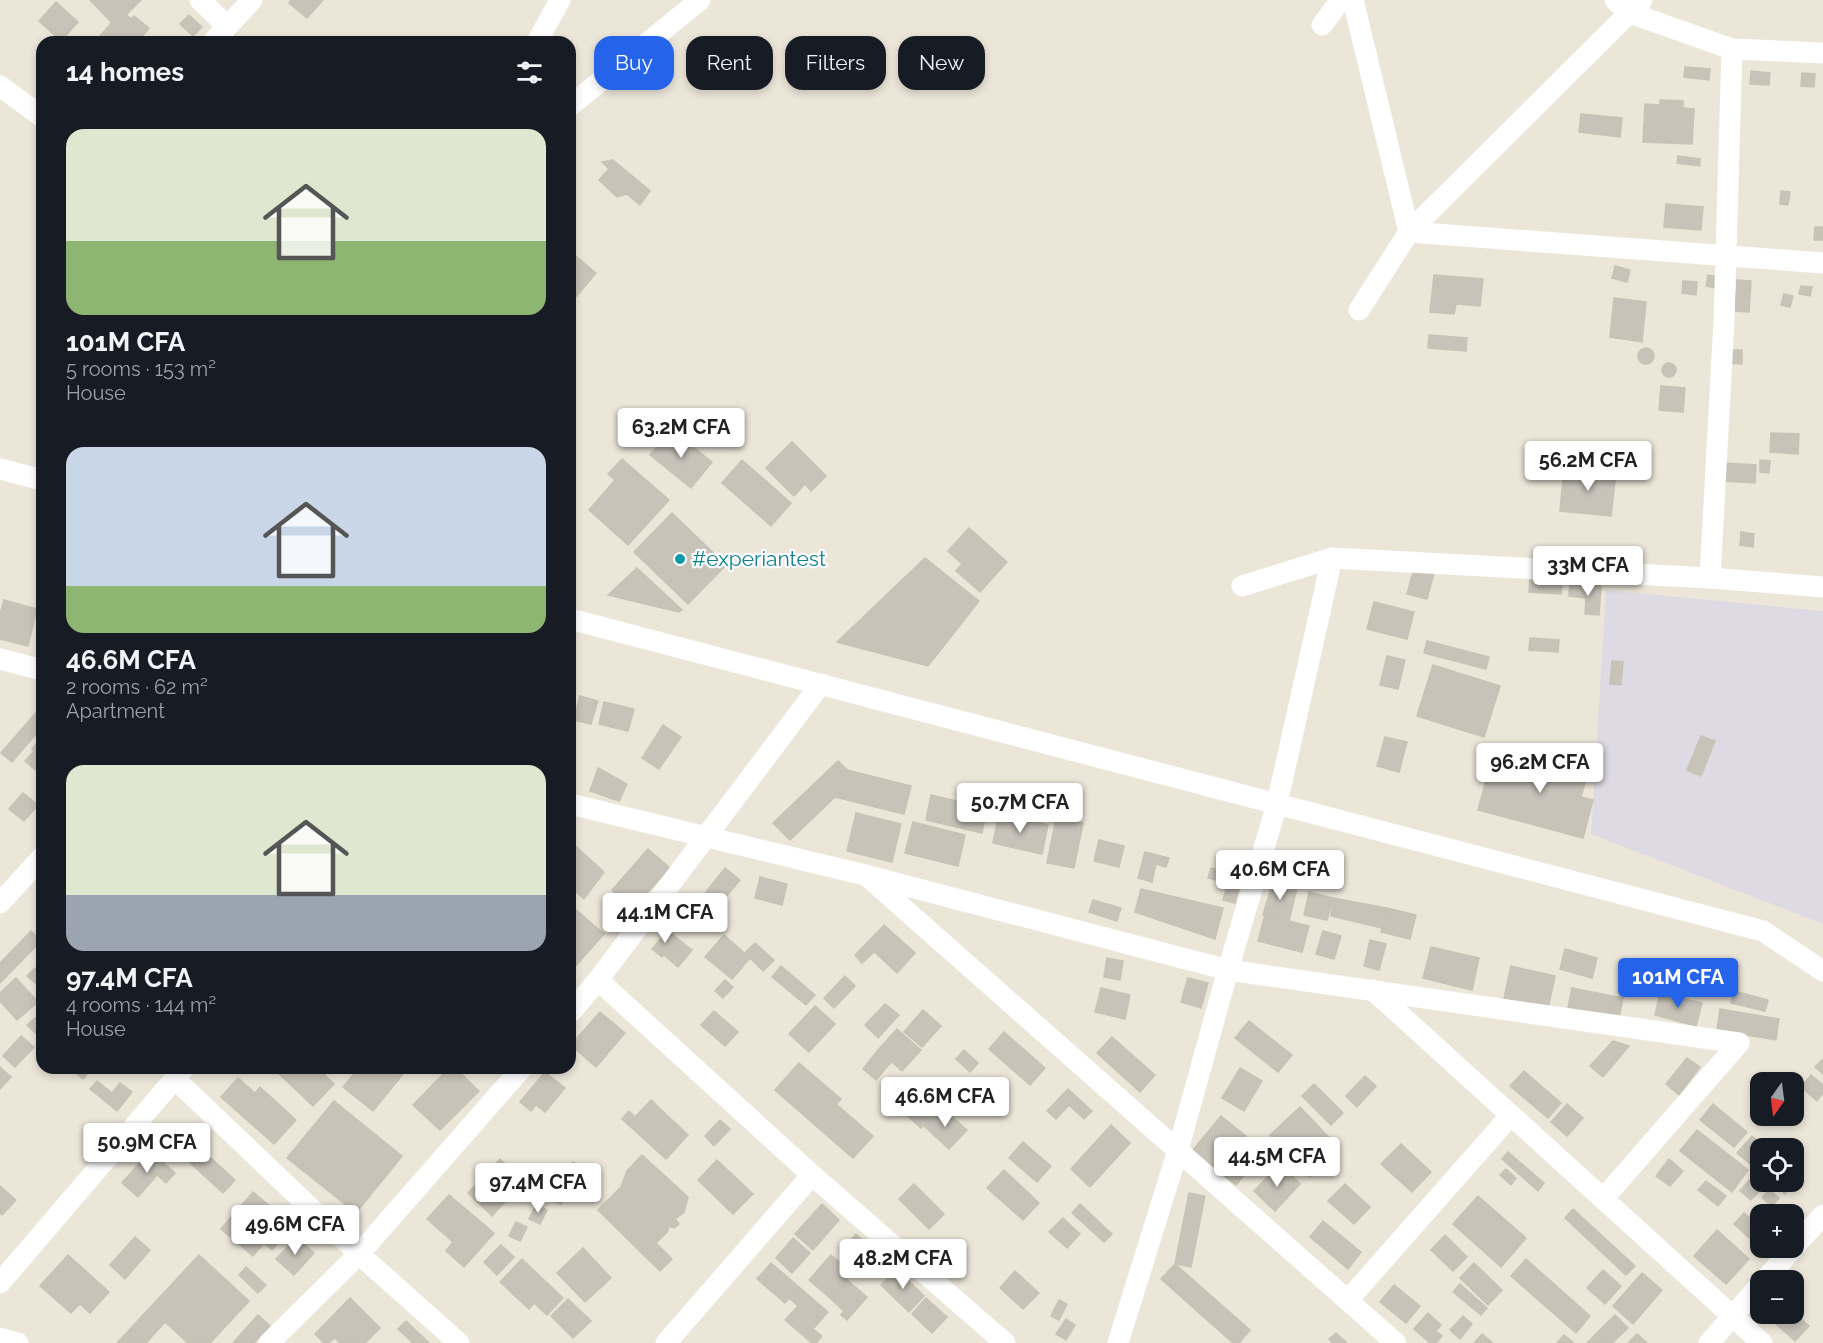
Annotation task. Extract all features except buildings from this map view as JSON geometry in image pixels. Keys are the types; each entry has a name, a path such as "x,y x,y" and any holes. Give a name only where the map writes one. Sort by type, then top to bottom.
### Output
{"street":[{"path":"200,0 220,34 252,0"},
{"path":"540,36 560,0"},
{"path":"576,101 700,0"},
{"path":"1322,26 1341,0"},
{"path":"1353,0 1409,232"},
{"path":"1359,310 1409,232 1629,4 1732,50 1823,54"},
{"path":"1710,578 1724,321 1732,50"},
{"path":"0,86 36,113"},
{"path":"1409,232 1823,263"},
{"path":"0,469 36,478"},
{"path":"1118,1343 1178,1150 1277,804 1332,558"},
{"path":"1242,586 1332,558 1710,578 1823,587"},
{"path":"576,621 1763,932 1823,971"},
{"path":"0,659 36,668"},
{"path":"576,1006 707,837 821,684"},
{"path":"576,805 865,875 1228,970 1739,1043 1604,1199"},
{"path":"0,903 36,864"},
{"path":"865,875 1396,1343"},
{"path":"598,980 997,1341"},
{"path":"1373,990 1762,1343"},
{"path":"0,1283 179,1074"},
{"path":"181,1074 359,1254 459,1343"},
{"path":"268,1343 359,1254 517,1074"},
{"path":"1348,1300 1511,1115"},
{"path":"666,1343 812,1175"},
{"path":"1804,1237 1823,1215"},
{"path":"1774,1270 1785,1258"},
{"path":"1709,1343 1750,1297"},
{"path":"0,1338 18,1343"}],"shaded area":[{"path":"1606,590 1823,611 1823,924 1591,834"}],"place":[{"name":"#experiantest","path":"680,559"}]}
